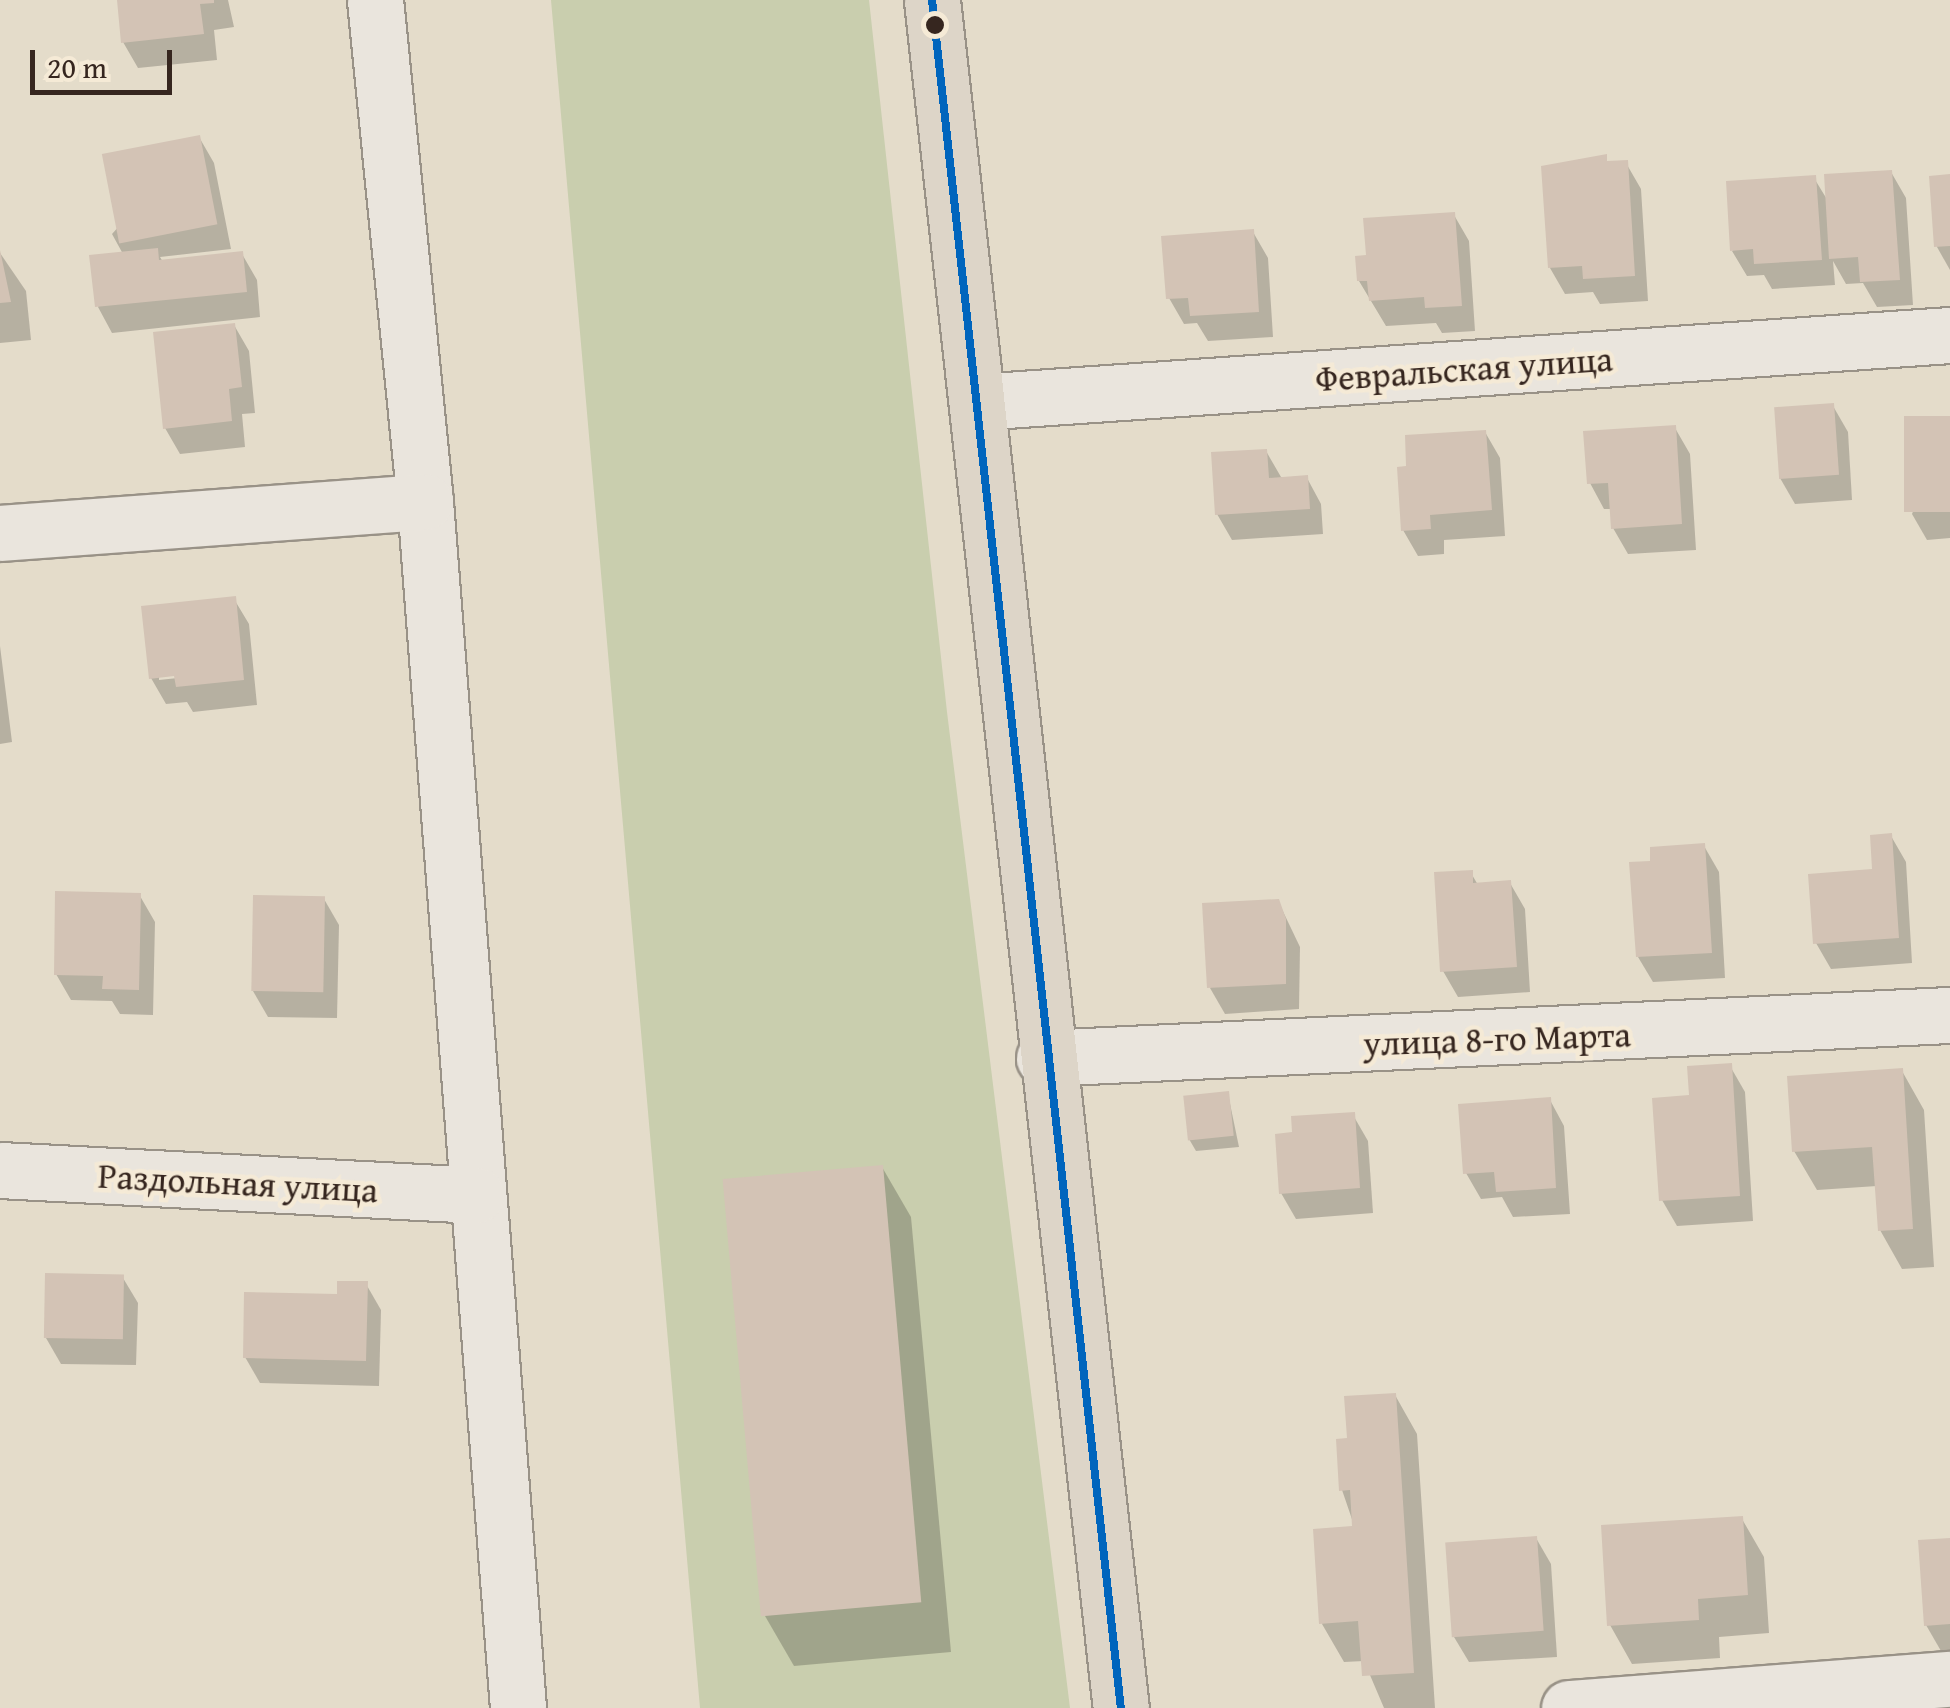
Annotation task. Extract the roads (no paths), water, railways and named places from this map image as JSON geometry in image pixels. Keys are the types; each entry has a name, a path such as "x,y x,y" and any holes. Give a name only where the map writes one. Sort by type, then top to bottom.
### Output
{"main road":[{"path":"932,0 1044,1058 1121,1708"}],"street":[{"path":"375,0 425,502 518,1708"},
{"name":"Февральская улица","path":"977,402 1950,335"},
{"path":"0,533 425,502"},
{"name":"улица 8-го Марта","path":"1044,1058 1950,1015"},
{"name":"Раздольная улица","path":"0,1170 476,1195"},
{"path":"1569,1708 1950,1679"}]}
